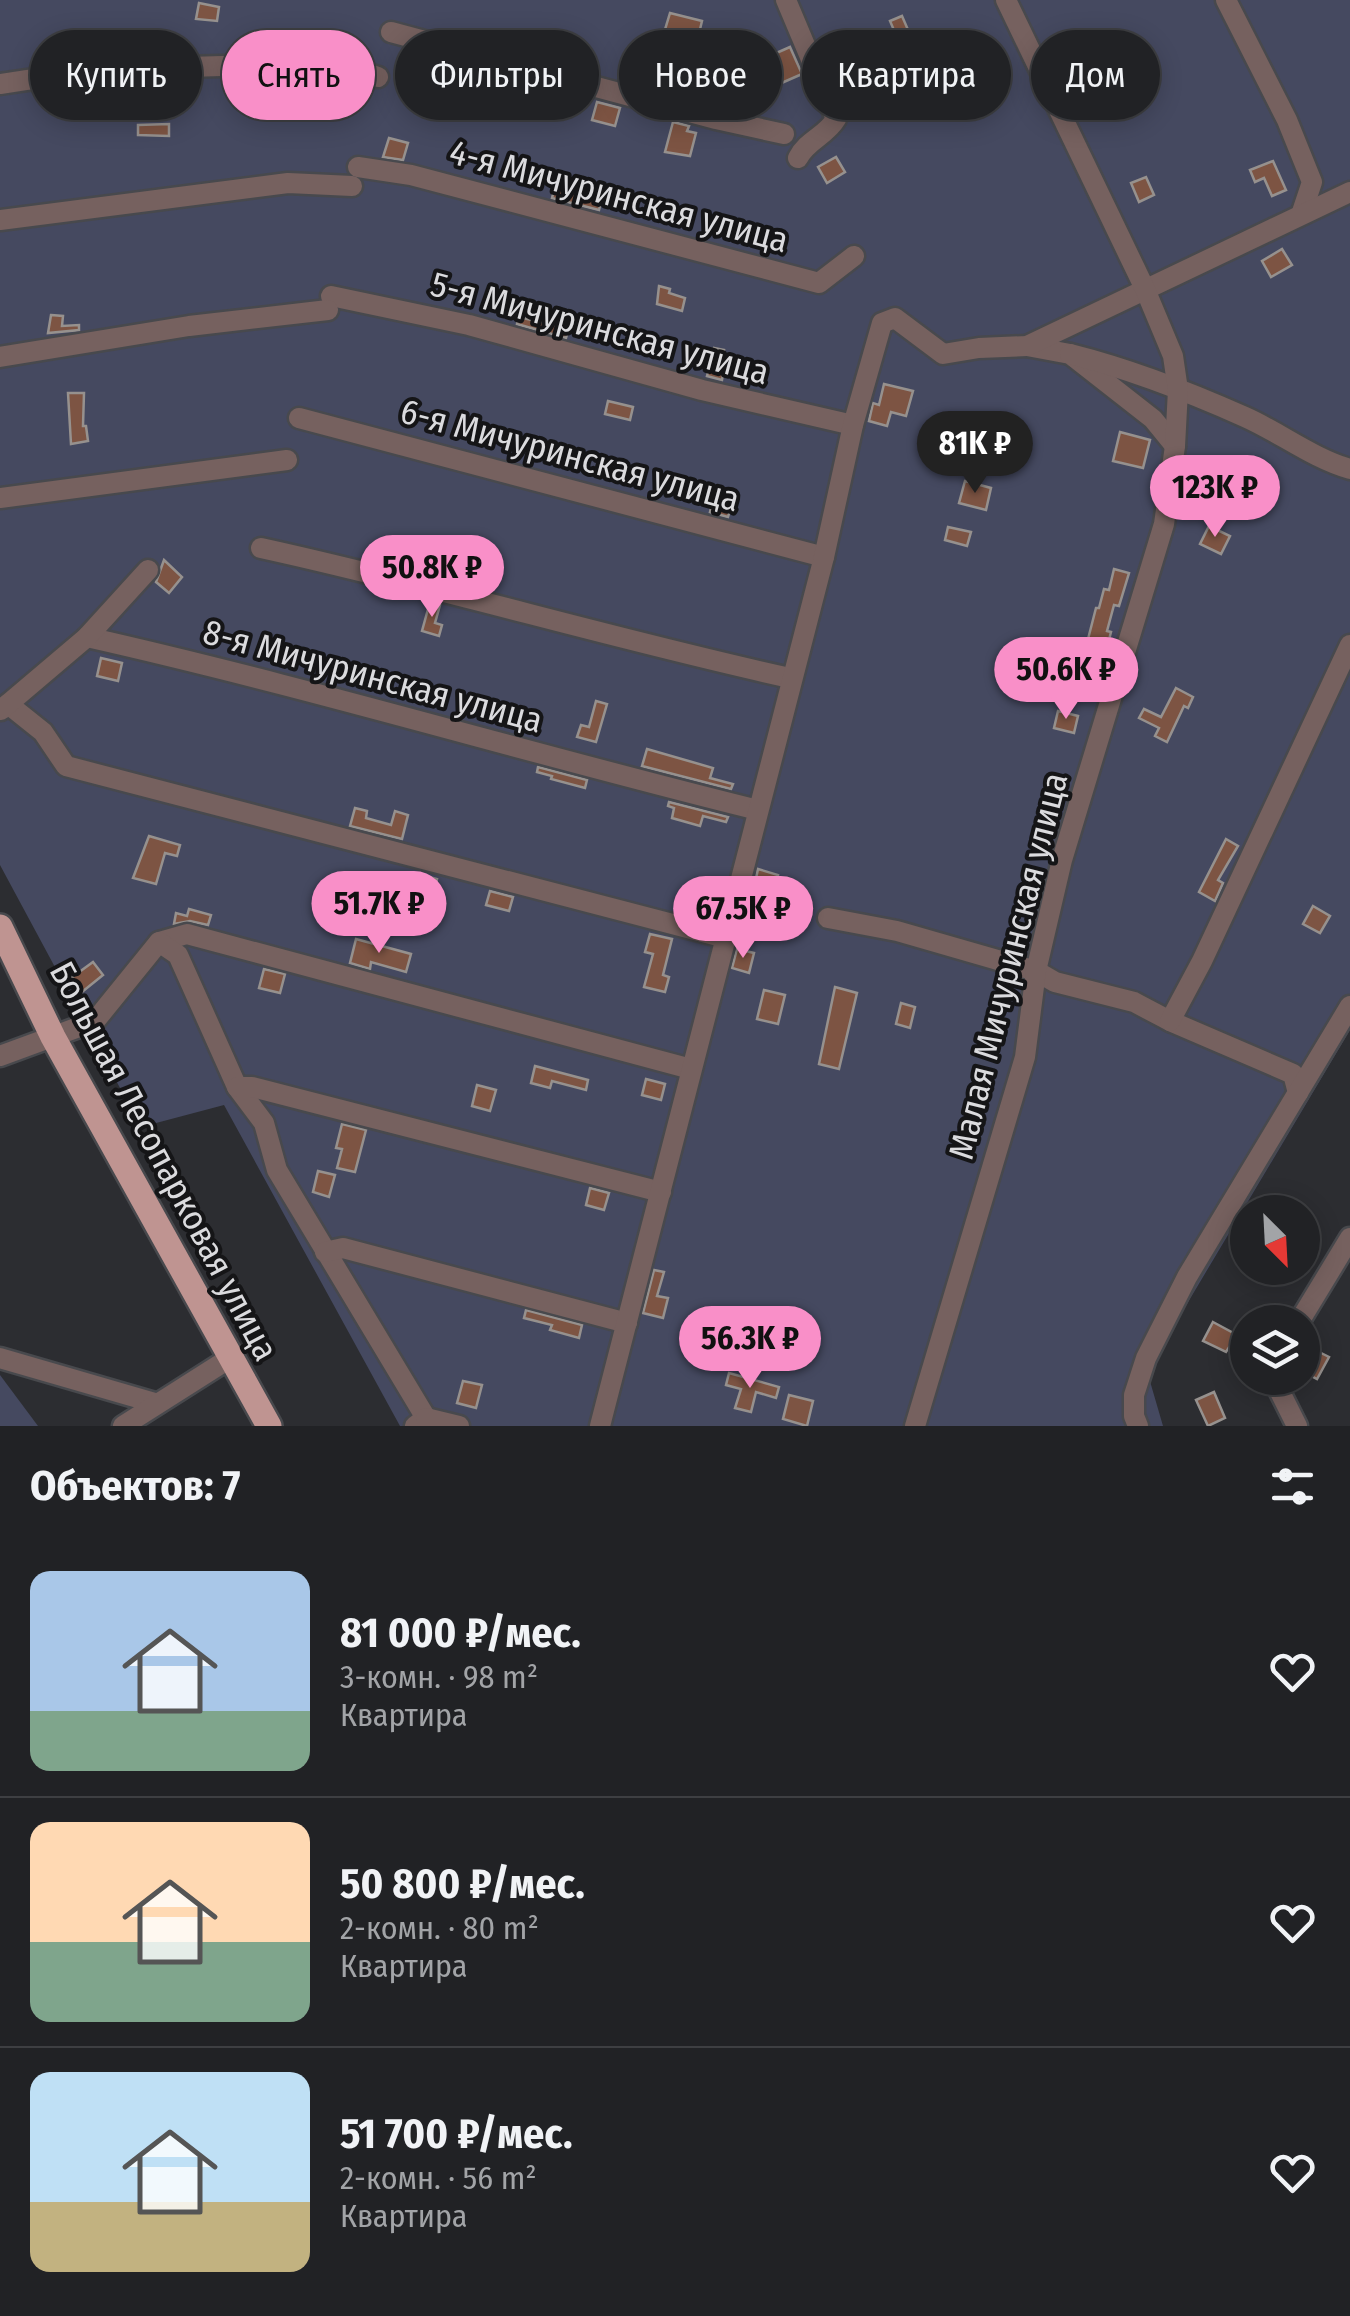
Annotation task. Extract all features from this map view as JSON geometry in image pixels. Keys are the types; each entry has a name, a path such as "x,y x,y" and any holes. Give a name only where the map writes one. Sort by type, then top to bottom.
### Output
{"main road":[{"name":"Большая Лесопарковая улица","path":"0,928 53,1037 269,1426"}],"street":[{"path":"786,0 836,119 830,130 804,146 798,158"},
{"name":"Малая Мичуринская улица","path":"915,1426 1024,1056 1036,970 1062,860 1164,524 1175,446 1178,390 1173,356 1145,289 1006,0"},
{"path":"1226,0 1287,120 1312,182 1302,212"},
{"path":"392,32 784,134"},
{"path":"0,84 129,71 238,66 315,66 378,76"},
{"name":"4-я Мичуринская улица","path":"0,220 355,176 429,180 819,283 854,256"},
{"path":"1027,346 1350,192"},
{"name":"5-я Мичуринская улица","path":"0,358 329,303 469,325 702,390 853,425"},
{"path":"600,1426 882,323 895,318 943,354 1027,346 1113,365 1249,419 1350,469"},
{"path":"1070,354 1152,419 1175,446"},
{"name":"6-я Мичуринская улица","path":"300,418 824,557"},
{"path":"0,498 287,460"},
{"path":"262,548 446,591 674,653 790,678"},
{"path":"148,570 87,637 4,707 43,732 66,766 726,938"},
{"name":"8-я Мичуринская улица","path":"87,637 231,671 758,810"},
{"path":"1170,1021 1350,646"},
{"path":"828,918 897,931 1036,970 1056,982 1134,1002 1295,1083"},
{"path":"0,1056 95,1021 159,942 187,934 692,1069"},
{"path":"159,942 178,955 237,1087 264,1122 277,1170 421,1422 459,1426"},
{"path":"1138,1426 1134,1394 1146,1358 1295,1083 1317,1061 1350,1006"},
{"path":"237,1087 252,1086 661,1192"},
{"path":"264,1122 295,1099"},
{"path":"1309,1305 1350,1238"},
{"path":"325,1252 343,1248 627,1322"},
{"path":"0,1358 155,1403"},
{"path":"123,1426 230,1358"},
{"path":"1282,1395 1297,1426"}],"shaded area":[{"path":"0,0 1350,0 1350,1030 1252,1195 1230,1195 1230,1232 1147,1371 1163,1426 400,1426 224,1105 141,1127 0,865"},
{"path":"0,1375 38,1426 0,1426"}],"building":[{"path":"199,3 219,7 217,21 196,19"},
{"path":"670,13 702,21 700,30 665,30"},
{"path":"902,16 908,30 894,30 890,21"},
{"path":"790,47 802,74 782,83 782,51"},
{"path":"599,103 619,108 615,126 592,120 599,120"},
{"path":"673,122 689,126 687,131 696,133 690,156 665,152"},
{"path":"169,124 169,136 138,135 138,125"},
{"path":"389,138 408,143 403,160 383,157"},
{"path":"836,157 845,172 827,183 818,167"},
{"path":"1273,161 1286,190 1272,196 1264,178 1255,182 1250,170"},
{"path":"1146,177 1154,195 1139,202 1131,183"},
{"path":"555,186 602,198 599,210 552,198"},
{"path":"1282,249 1292,265 1271,277 1262,261"},
{"path":"659,286 685,298 682,311 657,304"},
{"path":"51,315 63,316 62,326 79,325 79,330 48,333"},
{"path":"518,317 569,328 566,338 517,324"},
{"path":"714,348 724,350 722,380 707,376"},
{"path":"884,384 913,391 906,416 891,412 887,426 869,421 873,403 879,405"},
{"path":"68,393 84,393 83,426 88,441 71,444"},
{"path":"608,401 633,407 630,420 605,414"},
{"path":"1120,432 1150,440 1143,468 1113,461"},
{"path":"965,481 991,488 986,510 959,503"},
{"path":"714,496 733,500 728,517 710,512"},
{"path":"1209,526 1230,536 1221,554 1200,544"},
{"path":"948,527 971,532 967,546 945,540"},
{"path":"164,560 182,577 169,593 156,582"},
{"path":"1114,569 1129,573 1119,606 1114,605 1107,648 1087,643 1096,608 1104,589 1109,590"},
{"path":"430,602 440,605 435,623 442,625 439,636 422,631"},
{"path":"101,658 122,663 118,681 97,676"},
{"path":"1176,688 1193,697 1188,708 1184,706 1167,742 1155,736 1159,728 1139,718 1144,709 1161,717"},
{"path":"596,701 607,704 596,742 577,737 581,725 589,727"},
{"path":"1058,711 1078,716 1074,733 1054,728"},
{"path":"647,749 713,768 710,778 733,784 731,789 642,766"},
{"path":"538,767 587,780 585,788 551,779 552,776 537,772"},
{"path":"669,802 728,817 726,822 703,816 700,826 672,818 674,808 668,806"},
{"path":"355,808 367,811 366,818 391,825 395,811 408,815 402,839 350,826"},
{"path":"149,836 180,845 177,856 165,853 156,884 133,878"},
{"path":"1226,839 1238,846 1218,880 1223,883 1215,901 1199,892"},
{"path":"758,869 778,875 773,894 754,889 752,898"},
{"path":"419,874 437,879 430,905 412,900"},
{"path":"490,891 513,897 509,911 486,905"},
{"path":"1313,906 1330,916 1320,933 1303,924"},
{"path":"189,909 211,915 208,925 190,921 174,924 176,913 187,916"},
{"path":"650,934 672,939 663,975 669,977 665,992 644,987 653,954 645,952"},
{"path":"356,939 411,954 406,972 371,962 370,969 350,963"},
{"path":"737,949 754,953 749,973 732,968"},
{"path":"93,962 103,975 82,992 71,978"},
{"path":"264,969 285,974 280,993 259,988"},
{"path":"835,987 857,993 839,1069 819,1064"},
{"path":"764,990 785,995 778,1024 757,1019"},
{"path":"901,1003 915,1007 910,1028 896,1024"},
{"path":"535,1066 588,1080 586,1090 552,1081 550,1088 531,1083"},
{"path":"646,1079 665,1084 661,1100 642,1095"},
{"path":"477,1085 496,1090 490,1111 472,1106"},
{"path":"342,1124 366,1130 355,1172 337,1168 342,1149 336,1148"},
{"path":"318,1171 335,1175 329,1197 313,1192"},
{"path":"590,1188 609,1193 604,1210 586,1205"},
{"path":"654,1270 664,1272 657,1296 668,1298 663,1318 643,1313"},
{"path":"526,1310 582,1325 579,1338 524,1318"},
{"path":"750,1312 769,1317 766,1328 758,1326 752,1347 741,1344"},
{"path":"1213,1322 1230,1331 1226,1352 1203,1341"},
{"path":"1320,1352 1329,1357 1320,1374"},
{"path":"729,1373 779,1387 776,1398 756,1392 751,1412 735,1408 741,1389 726,1385"},
{"path":"463,1381 482,1385 476,1408 457,1403"},
{"path":"1214,1392 1225,1418 1208,1426 1196,1400"},
{"path":"789,1395 813,1401 807,1426 783,1419"}]}
